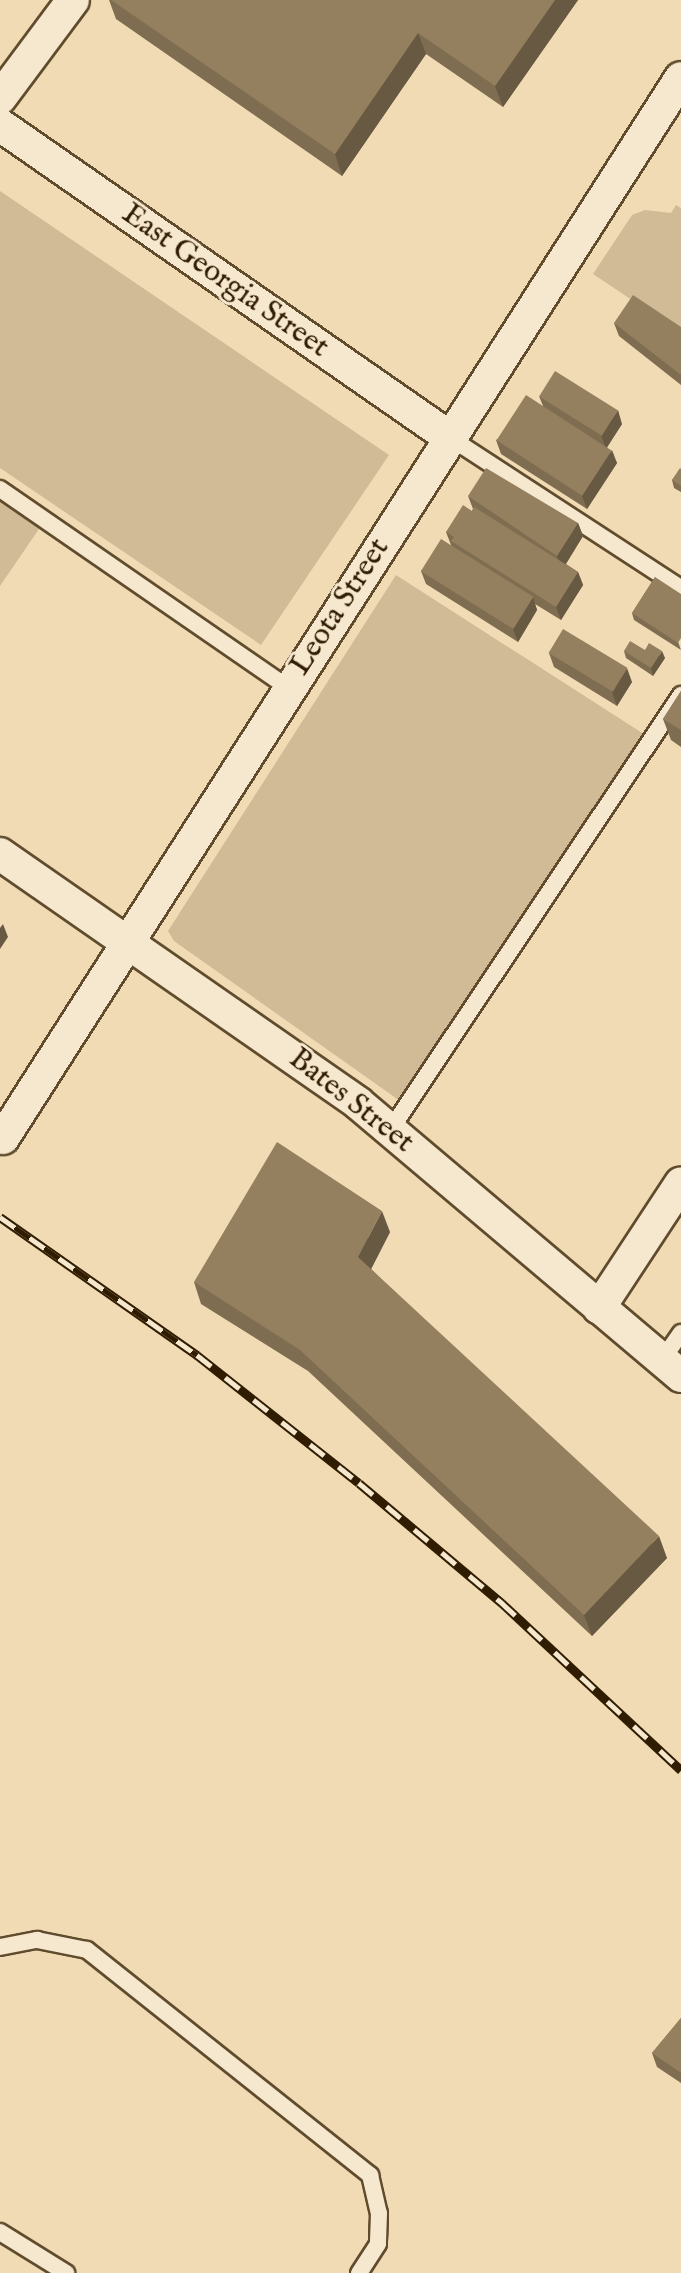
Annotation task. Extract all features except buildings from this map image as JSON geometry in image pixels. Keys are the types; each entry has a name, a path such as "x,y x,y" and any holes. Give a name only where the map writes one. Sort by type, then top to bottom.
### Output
{"street":[{"path":"0,98 73,0"},
{"name":"Leota Street","path":"3,1138 125,941 681,78"},
{"name":"East Georgia Street","path":"0,125 449,437"},
{"name":"Bates Street","path":"0,854 391,1129 672,1368"},
{"path":"599,1308 681,1183"}],"lane":[{"path":"449,437 681,588"},
{"path":"0,489 288,688"},
{"path":"391,1129 681,695"},
{"path":"672,1368 681,1333"},
{"path":"0,1947 37,1940 87,1950 370,2175 379,2213 378,2244 359,2273"},
{"path":"0,2232 66,2273"}],"shaded area":[{"path":"0,191 389,455 261,645 0,468"},
{"path":"676,205 681,208 681,333 593,274 632,215 645,210 671,213"},
{"path":"0,498 41,526 0,586"},
{"path":"396,575 650,738 407,1106 174,941 168,931"}],"railway":[{"path":"0,1217 197,1355 359,1483 502,1603 681,1770"}]}
